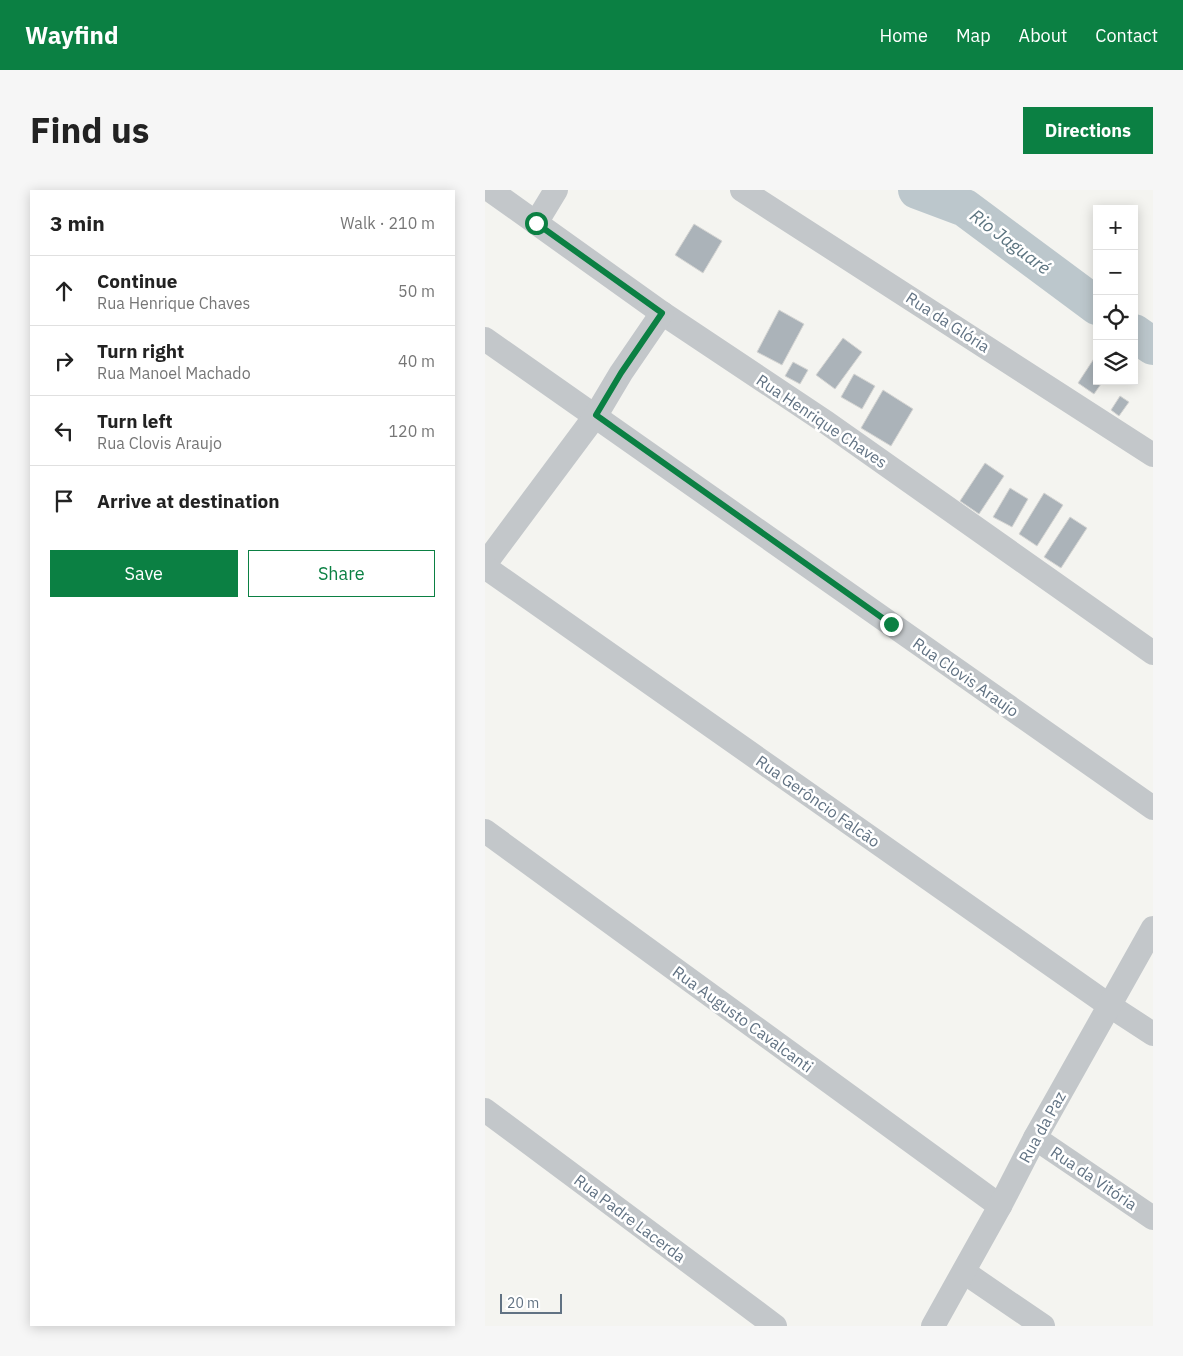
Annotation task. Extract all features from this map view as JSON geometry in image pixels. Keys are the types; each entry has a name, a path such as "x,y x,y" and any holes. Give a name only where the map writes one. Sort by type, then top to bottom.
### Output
{"street":[{"name":"Rua Henrique Chaves","path":"490,190 662,313 827,423 1153,653"},
{"path":"536,223 556,190"},
{"name":"Rua da Glória","path":"742,190 1153,455"},
{"path":"485,565 596,415 621,373 662,313"},
{"name":"Rua Clovis Araujo","path":"485,339 596,415 1153,808"},
{"name":"Rua Gerôncio Falcão","path":"485,565 1109,1006 1153,1034"},
{"name":"Rua Augusto Cavalcanti","path":"485,831 1000,1206"},
{"name":"Rua da Paz","path":"933,1326 1000,1206 1035,1138 1153,928"},
{"name":"Rua Padre Lacerda","path":"485,1110 775,1326"},
{"name":"Rua da Vitória","path":"1035,1138 1153,1218"},
{"path":"964,1272 1043,1326"}],"building":[{"path":"694,224 722,241 703,273 675,255"},
{"path":"779,310 804,324 782,365 757,352"},
{"path":"843,338 862,352 835,389 816,375"},
{"path":"1093,360 1093,385 1100,385 1094,394 1078,383"},
{"path":"793,362 808,370 800,384 785,376"},
{"path":"854,374 875,386 862,409 841,397"},
{"path":"883,390 913,409 891,446 861,428"},
{"path":"1120,396 1129,402 1119,416 1111,410"},
{"path":"985,463 1004,476 979,514 960,501"},
{"path":"1010,488 1028,499 1012,527 993,517"},
{"path":"1044,493 1063,505 1037,546 1019,534"},
{"path":"1070,517 1087,528 1061,568 1044,557"}],"waterway":[{"name":"Rio Jaguaré","path":"917,190 965,208 1093,303"},
{"name":"Rio Jaguaré","path":"1138,336 1153,346"}],"route":[{"path":"536,223 662,313 621,373 596,415 891,624"}]}
